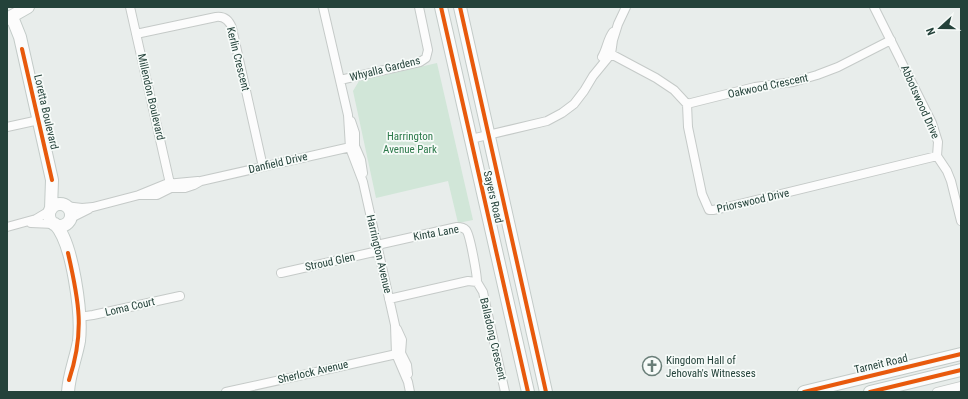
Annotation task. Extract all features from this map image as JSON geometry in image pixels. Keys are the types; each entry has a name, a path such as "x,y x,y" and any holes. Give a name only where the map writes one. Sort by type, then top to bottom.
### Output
{"main road":[{"path":"9,18 28,7"},
{"name":"Sayers Road","path":"440,7 528,392"},
{"name":"Sayers Road","path":"460,7 546,392"},
{"name":"Loretta Boulevard","path":"9,18 20,37 52,180 65,206"},
{"name":"Loretta Boulevard","path":"51,209 52,180"},
{"path":"61,392 68,386 78,347 79,317 77,295 68,252 62,235 49,217 51,209 59,205 65,206 70,212 68,252"},
{"path":"54,224 58,226 63,225 69,220"},
{"name":"Tarneit Road","path":"804,392 961,354"},
{"path":"870,392 961,370"}],"street":[{"name":"Millendon Boulevard","path":"130,7 170,185"},
{"name":"Harrington Avenue","path":"324,7 348,115 353,147 363,182 395,325 398,353 410,392"},
{"name":"Whyalla Gardens","path":"340,80 424,60 428,50 419,7"},
{"path":"471,139 540,123 562,113 579,99 593,76 597,64 608,55 609,36 618,24 626,7"},
{"name":"Abbotswood Drive","path":"874,7 932,123 938,142 937,156"},
{"name":"Kerlin Crescent","path":"136,34 216,17 222,17 228,20 232,28 263,167"},
{"name":"Oakwood Crescent","path":"687,104 755,87 793,82 817,75 838,67 891,40"},
{"path":"608,55 656,78 674,90 687,104"},
{"name":"Priorswood Drive","path":"687,104 688,127 702,194 708,210 723,208 937,156"},
{"path":"7,128 39,120"},
{"name":"Danfield Drive","path":"65,206 82,208 93,207 140,195 157,195 170,185 185,188 201,181 353,147"},
{"path":"937,156 948,171 961,222"},
{"name":"Danfield Drive","path":"69,220 93,207"},
{"path":"7,227 42,216 51,209"},
{"path":"26,222 54,224"},
{"name":"Kinta Lane","path":"377,248 457,227 462,228 468,232 476,269 477,282"},
{"name":"Stroud Glen","path":"281,273 377,248"},
{"path":"389,299 468,281 477,282"},
{"name":"Balladong Crescent","path":"477,282 483,292 505,392"},
{"name":"Loma Court","path":"79,317 180,296"},
{"name":"Sherlock Avenue","path":"226,392 398,353"},
{"path":"937,392 961,386"}],"green space":[{"name":"Harrington Avenue Park","path":"437,63 473,220 458,223 448,181 376,198 353,91 359,81"}],"cycle path":[{"path":"441,7 528,392"},
{"path":"460,7 546,392"},
{"path":"22,49 52,180"},
{"path":"68,253 75,286 79,316 77,347 69,380"},
{"path":"804,392 961,354"},
{"path":"870,392 961,370"}],"place":[{"name":"Kingdom Hall of Jehovah's Witnesses","path":"652,366"}]}
